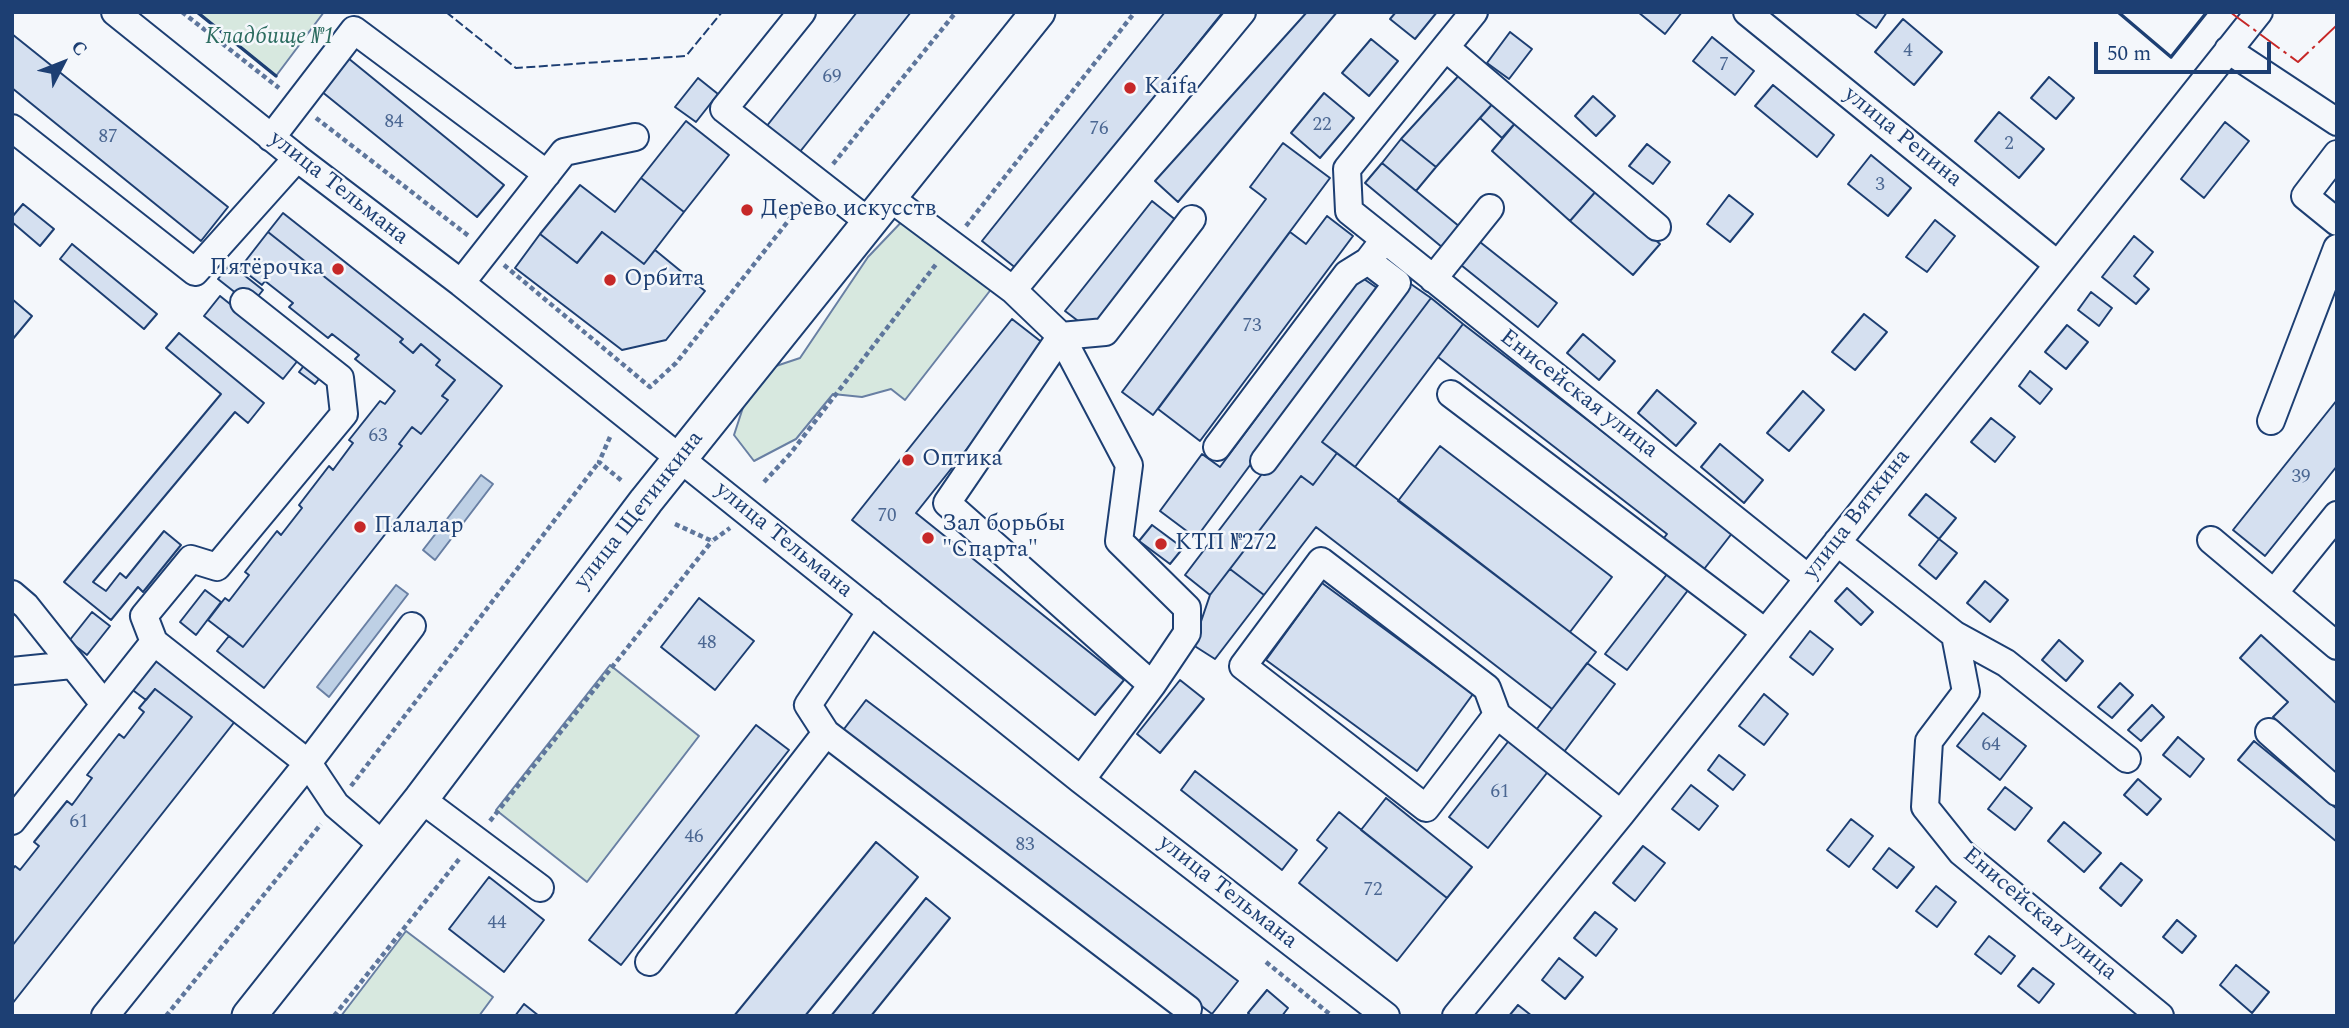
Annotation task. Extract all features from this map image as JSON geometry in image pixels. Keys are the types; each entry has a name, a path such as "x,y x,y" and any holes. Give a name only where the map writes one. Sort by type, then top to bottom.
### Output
{"main road":[{"name":"улица Щетинкина","path":"249,1016 421,799 680,458 1038,12"}],"street":[{"name":"улица Тельмана","path":"115,12 271,138 461,283 1081,780 1386,1016"},
{"path":"802,12 724,109 879,210 1013,290 1061,336 1129,465 1119,541 1187,608 1187,633 1081,780"},
{"path":"1013,290 1242,12"},
{"path":"1474,12 1446,48 1657,227"},
{"name":"улица Репина","path":"1748,12 2057,264"},
{"name":"улица Вяткина","path":"1456,1016 1621,814 2259,12"},
{"path":"271,138 354,30 547,174"},
{"name":"Енисейская улица","path":"1446,48 1347,170 1349,211 1808,578"},
{"path":"2228,50 2337,122"},
{"path":"12,128 195,272 297,158"},
{"path":"461,283 564,152 635,137"},
{"path":"2337,154 2305,196 2337,222"},
{"path":"1433,279 1490,208"},
{"path":"1061,336 1105,332 1192,219"},
{"path":"1217,447 1347,274 1368,261 1384,240"},
{"path":"2271,421 2337,248"},
{"path":"1264,461 1397,283 1368,261"},
{"path":"244,302 340,378 344,414 217,567 191,559 144,616 154,642 308,764 336,805 384,846"},
{"path":"1061,336 947,503 1152,685"},
{"path":"1451,394 1765,632"},
{"path":"2274,593 2337,515"},
{"path":"2211,540 2337,646"},
{"path":"1837,542 1955,635 2006,663 2127,759"},
{"path":"1497,715 1426,808 1242,666 1321,561 1487,688 1497,715 1621,814"},
{"path":"12,594 26,606 104,705"},
{"path":"871,611 808,705 826,733 1188,1009"},
{"path":"105,1016 308,764 412,626"},
{"name":"Енисейская улица","path":"1955,635 1966,692 1929,741 1925,807 1961,852 2160,1016"},
{"path":"12,821 154,642"},
{"path":"12,671 72,665"},
{"path":"2269,732 2337,792"},
{"path":"649,962 826,733"},
{"path":"421,799 540,888"}],"path":[{"path":"182,12 487,251 650,387 676,363"},
{"path":"166,1016 336,805 599,462 610,437"},
{"path":"599,462 622,481"},
{"path":"675,524 712,541"},
{"path":"334,1016 712,541 730,527"},
{"path":"1266,962 1332,1016"}],"green space":[{"name":"Кладбище №1","path":"197,12 324,12 276,76"},
{"path":"909,214 945,224 982,251 997,270 996,283 905,400 891,389 862,397 833,394 796,439 754,461 734,435 751,383 770,368 800,358 868,257"},
{"path":"610,665 699,736 587,882 496,810"},
{"path":"406,931 493,997 479,1016 341,1016"}],"water":[{"path":"481,475 493,484 435,560 423,550"},
{"path":"396,585 408,594 329,697 317,687"}],"building":[{"path":"857,12 911,12 799,153 766,127"},
{"path":"1165,12 1223,12 1017,269 982,241"},
{"path":"1307,12 1337,12 1178,202 1155,181"},
{"path":"1396,12 1437,12 1415,39 1390,19"},
{"path":"1638,12 1682,12 1665,34"},
{"path":"1854,12 1887,12 1876,28"},
{"path":"1903,19 1942,52 1914,85 1875,52"},
{"path":"1510,32 1532,49 1509,79 1487,63"},
{"path":"12,34 228,207 201,241 12,88"},
{"path":"1712,37 1754,71 1735,95 1693,61"},
{"path":"1371,39 1398,61 1369,96 1342,73"},
{"path":"348,58 504,185 477,217 321,91"},
{"path":"1462,72 1495,101 1436,167 1401,139"},
{"path":"2049,77 2074,98 2056,119 2031,98"},
{"path":"698,78 718,94 696,122 675,107"},
{"path":"1773,85 1834,135 1817,157 1755,106"},
{"path":"1324,93 1354,118 1320,158 1291,133"},
{"path":"1593,96 1615,116 1596,136 1575,116"},
{"path":"1495,101 1517,121 1502,138 1480,118"},
{"path":"1999,112 2044,149 2019,178 1975,141"},
{"path":"686,121 729,155 684,212 641,178"},
{"path":"1517,121 1597,190 1570,221 1492,151"},
{"path":"2225,122 2249,141 2204,198 2181,179"},
{"path":"1401,139 1436,167 1416,191 1382,163"},
{"path":"1283,143 1330,178 1153,415 1122,392 1266,199 1250,187"},
{"path":"1647,144 1670,162 1653,184 1629,166"},
{"path":"1871,155 1911,188 1888,216 1848,184"},
{"path":"1382,163 1460,227 1443,248 1365,183"},
{"path":"641,178 684,212 644,264 602,232 577,263 540,234 580,185 615,212"},
{"path":"1597,190 1660,244 1633,275 1570,221"},
{"path":"1729,195 1753,214 1730,242 1707,224"},
{"path":"1152,201 1177,221 1090,330 1065,311"},
{"path":"23,204 54,229 40,246 12,222 12,217"},
{"path":"283,213 502,386 264,688 217,651 229,636 243,647 402,446 399,444 412,427 421,434 448,400 442,396 455,380 436,365 440,360 421,344 413,353 400,342 403,339 268,232"},
{"path":"1327,216 1353,236 1200,441 1158,409 1290,232 1306,244"},
{"path":"1935,220 1955,236 1927,272 1906,257"},
{"path":"268,232 403,339 400,342 413,353 421,344 440,360 436,365 455,380 442,396 448,400 421,434 412,427 399,444 402,446 243,647 208,620 225,598 229,601 249,575 245,572 277,531 281,535 302,508 299,505 329,466 333,470 353,443 349,440 380,401 385,404 395,391 355,359 359,355 332,334 328,338 289,307 293,303 265,281 262,285 240,268"},
{"name":"Орбита","path":"602,232 644,264 655,250 705,291 666,340 622,350 515,268 540,234 577,263"},
{"path":"2134,236 2153,252 2134,276 2149,289 2136,304 2102,277"},
{"path":"1480,242 1557,303 1538,327 1461,265"},
{"path":"72,244 157,314 144,329 60,259"},
{"path":"230,264 263,290 251,305 218,279"},
{"path":"1361,277 1380,290 1196,538 1160,511 1202,454 1220,467"},
{"path":"1408,282 1431,298 1322,442 1337,453 1313,485 1301,476 1210,595 1185,575"},
{"path":"2091,292 2112,308 2099,326 2078,310"},
{"path":"220,296 299,359 283,379 204,316"},
{"path":"1431,298 1463,324 1355,467 1322,442"},
{"path":"12,299 32,316 12,340"},
{"path":"1864,314 1887,332 1855,370 1832,352"},
{"path":"1012,319 1048,347 916,513 1124,680 1095,715 852,520"},
{"path":"1463,324 1733,532 1701,573 1661,542 1667,534 1438,357"},
{"path":"2067,325 2088,342 2066,369 2045,352"},
{"path":"179,333 264,403 248,423 235,412 93,582 106,591 120,573 126,578 164,531 181,545 143,592 138,587 111,620 64,582 221,394 166,348"},
{"path":"1583,334 1615,361 1599,380 1567,353"},
{"path":"306,363 322,375 315,384 299,372"},
{"path":"2030,371 2052,389 2040,404 2019,386"},
{"path":"1657,390 1696,423 1676,446 1638,413"},
{"path":"1803,391 1824,410 1789,451 1767,433"},
{"path":"2337,400 2337,466 2265,556 2233,530"},
{"path":"1991,418 2015,437 1995,462 1971,442"},
{"path":"1720,444 1763,480 1744,503 1701,467"},
{"path":"1440,446 1612,577 1570,632 1398,501"},
{"path":"1337,453 1596,652 1552,709 1316,527 1264,595 1230,569 1301,476 1313,485"},
{"path":"1926,494 1956,518 1939,539 1909,515"},
{"name":"КТП №272","path":"1152,525 1183,548 1170,564 1139,541"},
{"path":"1939,539 1957,553 1936,579 1919,565"},
{"path":"1230,569 1264,595 1215,659 1193,645 1210,595"},
{"path":"1671,569 1692,585 1627,670 1605,654"},
{"path":"1985,581 2008,600 1990,622 1967,603"},
{"path":"1322,583 1473,694 1417,771 1266,660"},
{"path":"1847,588 1873,612 1861,625 1835,601"},
{"path":"205,590 221,602 196,635 180,622"},
{"path":"699,598 754,641 715,690 661,647"},
{"path":"92,612 110,626 87,655 69,641"},
{"path":"1810,631 1833,649 1813,675 1790,657"},
{"path":"2261,635 2337,704 2337,775 2273,717 2288,702 2240,658"},
{"path":"2059,640 2083,661 2066,681 2042,660"},
{"path":"155,657 236,720 12,1004 12,946 192,717 155,689 146,700 130,688"},
{"path":"1587,663 1615,684 1561,756 1533,734"},
{"path":"1180,680 1204,699 1160,753 1137,734"},
{"path":"2120,683 2133,695 2112,718 2098,707"},
{"path":"155,689 192,717 12,946 12,870 15,866 20,870 39,846 34,842 67,801 72,805 92,778 87,775 119,734 124,738 144,712 139,708"},
{"path":"1764,694 1788,714 1764,745 1739,726"},
{"path":"866,700 1238,981 1212,1014 841,733"},
{"path":"2152,705 2164,717 2141,741 2128,730"},
{"path":"1983,713 2026,746 2000,780 1957,746"},
{"path":"756,725 789,750 621,965 589,940"},
{"path":"2178,737 2204,759 2190,777 2163,755"},
{"path":"1511,738 1550,769 1488,848 1449,817"},
{"path":"2254,741 2337,809 2337,842 2238,760"},
{"path":"1719,755 1745,775 1733,790 1708,770"},
{"path":"1195,771 1297,850 1282,870 1181,790"},
{"path":"2138,779 2161,799 2147,815 2124,795"},
{"path":"1691,785 1718,806 1699,830 1672,809"},
{"path":"2005,787 2032,808 2015,830 1988,809"},
{"path":"1386,798 1472,867 1447,898 1361,830"},
{"path":"1339,812 1447,898 1397,961 1299,883 1327,848 1317,840"},
{"path":"1851,819 1873,836 1849,867 1827,850"},
{"path":"2064,822 2101,853 2084,872 2048,841"},
{"path":"876,842 918,877 805,1016 734,1016"},
{"path":"1643,846 1665,863 1635,901 1613,883"},
{"path":"1889,848 1914,867 1897,888 1873,869"},
{"path":"2121,863 2142,880 2121,906 2100,888"},
{"path":"489,877 544,920 504,972 449,929"},
{"path":"1936,886 1956,902 1937,927 1916,911"},
{"path":"926,898 950,918 871,1016 831,1016"},
{"path":"1595,912 1617,929 1596,956 1574,938"},
{"path":"2177,920 2196,936 2182,953 2163,937"},
{"path":"1989,936 2015,956 2001,974 1975,954"},
{"path":"1559,958 1583,977 1565,999 1542,980"},
{"path":"2236,965 2269,992 2252,1013 2220,985"},
{"path":"2033,968 2054,984 2039,1003 2018,986"},
{"path":"1267,990 1288,1008 1282,1016 1251,1016 1248,1013"},
{"path":"524,1004 539,1016 515,1016"},
{"path":"1518,1005 1532,1016 1509,1016"}],"fence":[{"path":"446,12 516,68 686,56 722,12"}],"wall":[{"path":"197,12 276,76"},
{"path":"2118,12 2171,57 2207,12"}],"power":[{"path":"2230,12 2298,62 2337,25"}],"place":[{"name":"Kaifa","path":"1130,88"},
{"name":"Дерево искусств","path":"747,210"},
{"name":"Пятёрочка","path":"338,269"},
{"name":"Орбита","path":"610,280"},
{"name":"Оптика","path":"908,460"},
{"name":"Палалар","path":"360,527"},
{"name":"Зал борьбы \"Спарта\"","path":"928,538"},
{"name":"КТП №272","path":"1161,544"}]}
